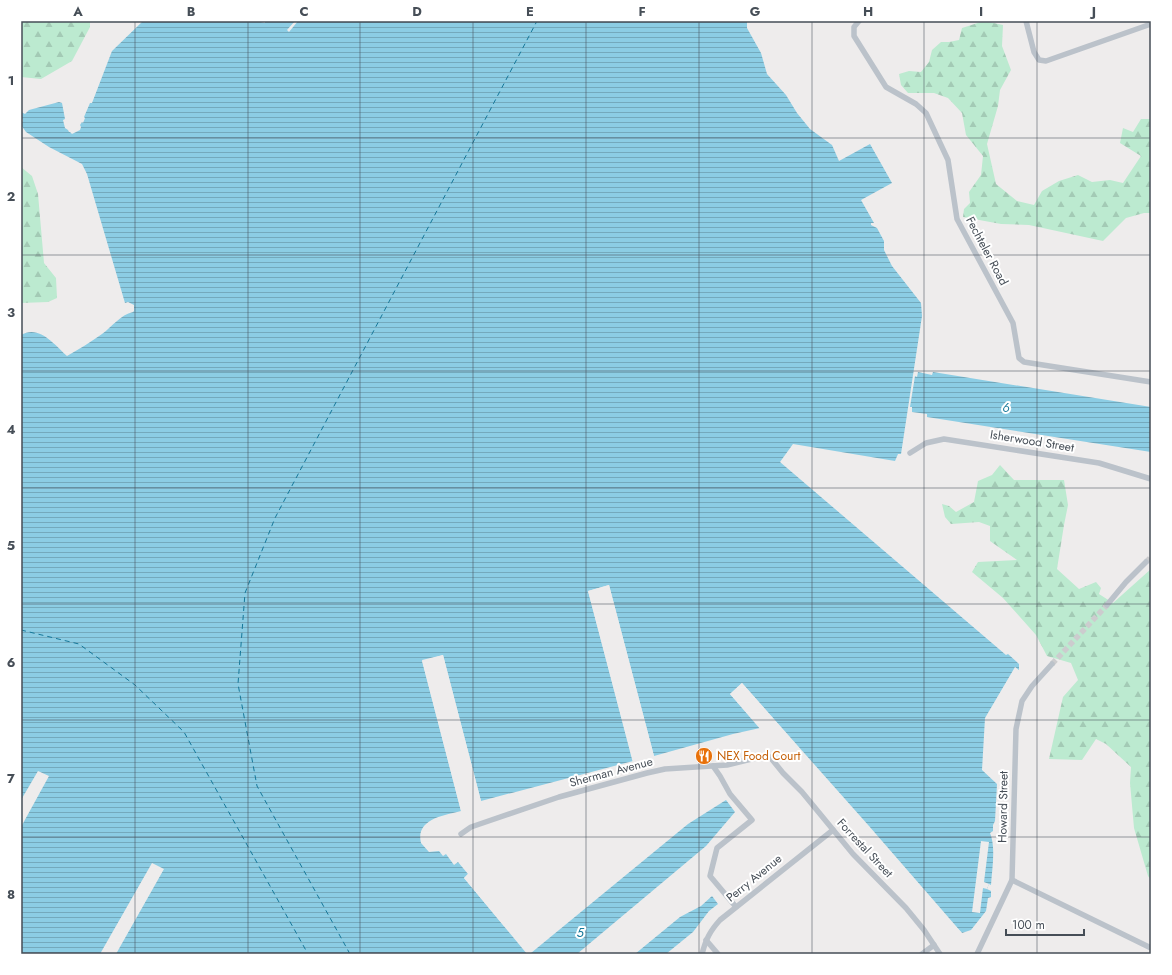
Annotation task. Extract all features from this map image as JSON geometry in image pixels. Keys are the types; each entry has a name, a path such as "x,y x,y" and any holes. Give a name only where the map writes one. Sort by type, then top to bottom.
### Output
{"street":[{"name":"Fechteler Road","path":"859,21 854,27 854,36 886,87 916,104 926,113 948,160 957,220 1013,323 1019,358 1024,362 1151,382"},
{"path":"1026,21 1034,52 1039,60 1046,61 1151,24"},
{"name":"Isherwood Street","path":"910,453 926,443 944,439 1099,463 1151,479"},
{"path":"1108,605 1126,582 1146,562"},
{"name":"Howard Street","path":"977,954 1012,880 1016,728 1022,701 1032,686 1052,664"},
{"name":"Sherman Avenue","path":"461,834 471,827 558,797 665,769 727,765 760,757 770,757 772,759"},
{"name":"Forrestal Street","path":"772,759 783,773 802,792 853,854 906,908 924,930 940,954"},
{"path":"713,766 730,794 752,820 717,848 710,876 736,907"},
{"name":"Perry Avenue","path":"702,954 706,940 712,929 720,920 833,830"},
{"path":"1012,880 1151,948"},
{"path":"706,940 718,954"},
{"path":"922,954 934,945"}],"green space":[{"path":"21,21 90,21 90,27 72,61 41,79 21,77"},
{"path":"984,21 1003,25 1002,46 1011,70 1000,90 998,106 987,144 996,184 1017,201 1034,205 1042,191 1059,181 1078,175 1092,182 1110,180 1123,183 1141,156 1120,143 1123,128 1133,132 1141,119 1151,119 1151,213 1144,213 1126,218 1103,241 1029,225 1001,224 963,217 964,209 970,203 969,192 981,175 983,156 966,135 962,113 948,98 934,93 908,93 901,85 899,74 909,71 921,72 929,62 932,50 941,42 959,40 962,28"},
{"path":"21,167 32,176 38,194 44,263 56,278 57,298 48,302 21,303"},
{"path":"1000,465 1014,480 1064,480 1068,505 1057,569 1079,589 1096,582 1101,588 1099,594 1113,603 1151,569 1151,880 1148,876 1134,828 1130,783 1131,767 1106,744 1096,739 1082,760 1049,759 1063,697 1078,680 1071,663 1047,656 1036,635 1003,598 972,572 978,562 1017,560 990,541 990,526 979,522 951,524 945,517 942,504 949,506 956,512 974,502 978,481 992,475"}],"water":[{"path":"143,21 256,21 265,23 265,21 295,21 287,30 289,32 298,21 747,21 747,28 761,53 767,74 786,95 797,113 810,129 832,145 839,161 870,144 892,183 861,200 874,223 871,223 871,225 877,228 884,241 884,250 892,266 921,303 922,316 901,454 898,454 895,461 793,444 780,462 1006,655 1008,654 1019,664 1019,670 1015,667 985,718 982,770 997,784 995,821 993,831 990,833 993,845 993,865 991,885 989,884 987,889 991,891 991,897 988,898 986,911 971,930 962,933 955,926 742,683 730,694 760,728 654,756 609,585 588,591 633,761 481,801 443,655 422,661 461,811 440,817 427,823 422,828 420,835 421,843 429,852 439,851 443,856 446,854 454,865 458,862 468,874 464,878 527,954 116,954 164,869 152,863 100,954 23,954 21,952 21,827 49,776 38,771 21,800 21,335 28,332 40,334 46,337 67,356 98,337 120,318 133,312 134,305 128,302 125,303 87,174 82,164 49,147 26,132 21,125 23,120 21,118 21,112 25,114 29,110 59,102 62,103 65,128 72,134 80,130 80,125 82,122 83,123 90,103 92,103 112,51"},
{"name":"6","path":"918,372 932,375 933,372 1151,407 1151,452 927,417 927,414 912,412 912,407 910,407 915,376 917,377"},
{"name":"5","path":"726,800 735,812 706,846 577,954 531,953 688,824"},
{"path":"712,896 718,904 709,911 693,932 666,954 635,954 680,917 701,906"}],"pier":[{"path":"609,585 654,756 654,758 652,756 608,588 590,592 635,761 633,763 588,591"},
{"path":"443,655 481,801 481,803 479,802 442,657 425,662 463,813 461,811 422,660"},
{"path":"742,683 962,933 954,927 742,686 732,694 761,727 761,730 730,694"},
{"path":"981,841 989,842 984,882 989,884 987,889 983,888 980,913 972,912"},
{"path":"468,874 470,876 467,878 505,925 504,926 464,878"}],"ferry route":[{"path":"350,954 257,786 238,684 245,593 275,518 537,21"},
{"path":"21,630 79,644 135,685 184,732 308,954"}],"tunnel":[{"path":"1146,562 1151,557"},
{"path":"1052,664 1107,605"}],"place":[{"name":"NEX Food Court","path":"704,756"}]}
